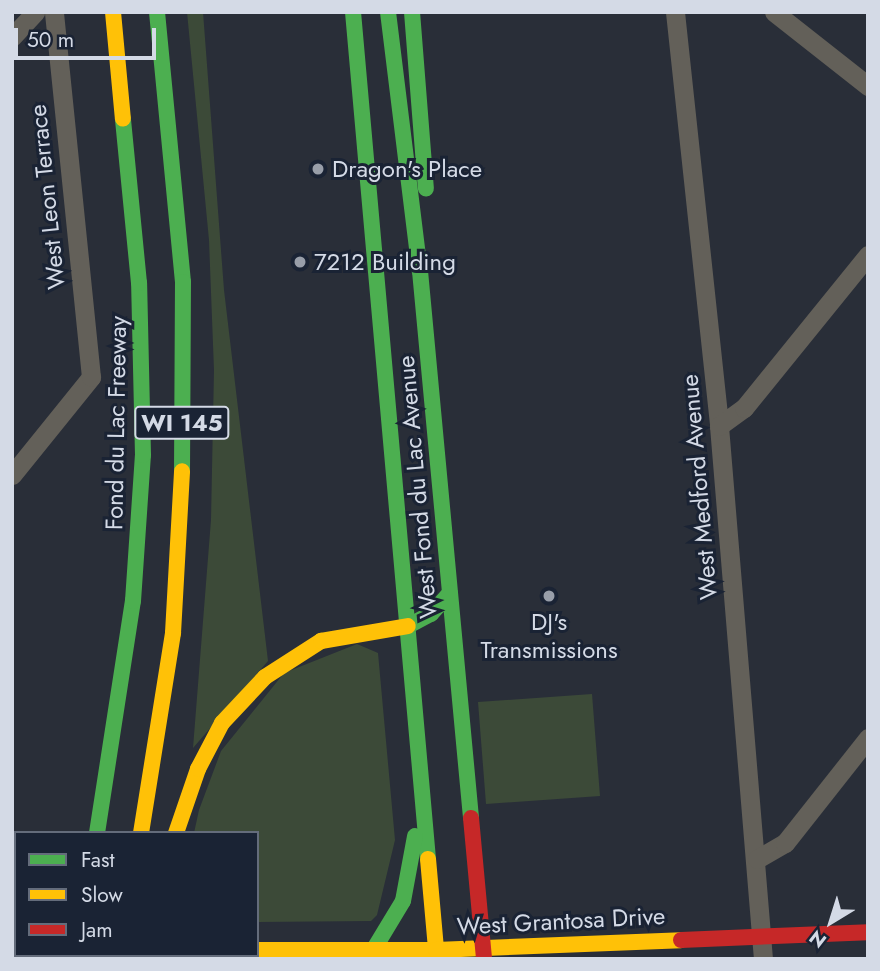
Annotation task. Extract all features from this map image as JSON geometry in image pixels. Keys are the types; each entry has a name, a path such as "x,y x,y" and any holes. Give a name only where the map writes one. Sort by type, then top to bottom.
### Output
{"main road":[{"name":"Fond du Lac Freeway","path":"97,831 133,601 143,455 139,283 113,12"},
{"name":"WI 145","path":"141,831 173,633 182,471 183,282 158,12"},
{"name":"West Fond du Lac Avenue","path":"353,12 437,954"},
{"name":"West Fond du Lac Avenue","path":"388,12 413,214 484,953"},
{"path":"412,12 426,187 413,214"},
{"path":"177,831 198,769 222,723 265,677 321,641 408,626 431,614 450,593"},
{"path":"374,949 403,901 422,775"},
{"name":"West Grantosa Drive","path":"259,950 374,949 437,954 484,953 763,934 868,932"}],"street":[{"path":"12,37 35,12"},
{"name":"West Leon Terrace","path":"12,475 91,377 54,12"},
{"name":"West Medford Avenue","path":"675,12 719,426 757,859 763,959"},
{"path":"774,12 868,86"},
{"path":"719,426 744,408 868,255"},
{"path":"757,859 785,843 868,738"}],"green space":[{"path":"187,12 203,12 224,290 268,661 193,748 211,520 214,370 209,240"},
{"path":"357,644 378,653 395,840 377,915 371,921 259,922 259,831 194,831 199,810 221,751 284,673"},
{"path":"592,694 600,796 486,804 478,702"}],"traffic: fast":[{"path":"157,12 183,282 182,471"},
{"path":"353,12 428,859"},
{"path":"388,12 420,271 471,818"},
{"path":"412,12 426,188"},
{"path":"97,831 133,601 143,455 139,283 123,119"},
{"path":"408,626 431,614 450,593"},
{"path":"374,949 403,901 415,836"}],"traffic: slow":[{"path":"113,12 123,119"},
{"path":"141,831 173,633 182,471"},
{"path":"177,831 198,769 222,723 265,677 321,641 408,626"},
{"path":"428,859 437,959"},
{"path":"259,950 436,950 681,940"}],"traffic: jam":[{"path":"471,818 484,959"},
{"path":"681,940 868,932"}],"place":[{"name":"Dragon's Place","path":"318,169"},
{"name":"7212 Building","path":"300,262"},
{"name":"DJ's Transmissions","path":"549,596"}]}
